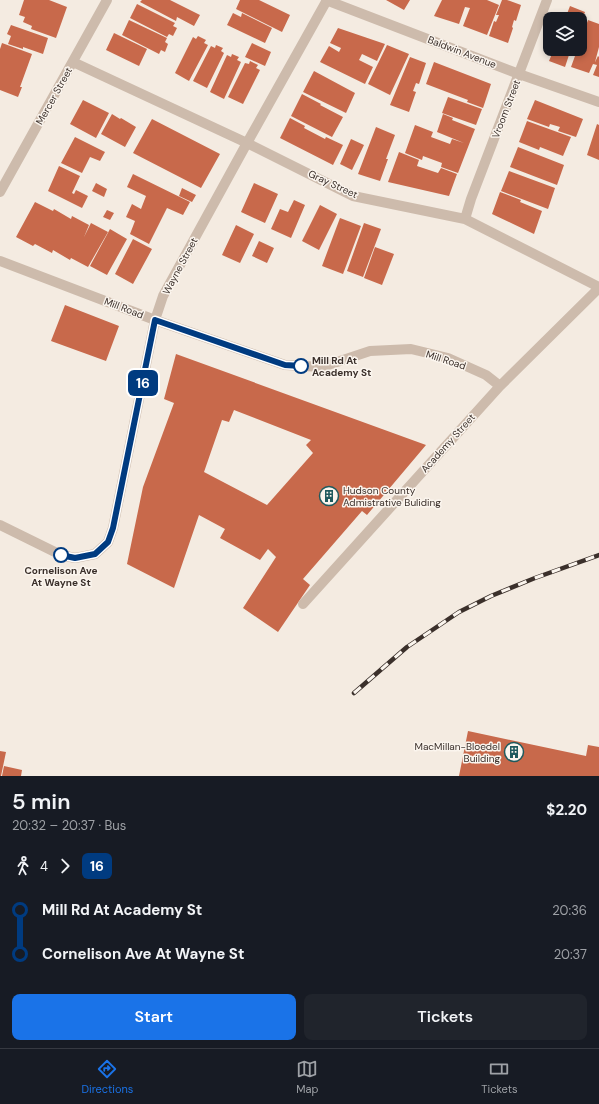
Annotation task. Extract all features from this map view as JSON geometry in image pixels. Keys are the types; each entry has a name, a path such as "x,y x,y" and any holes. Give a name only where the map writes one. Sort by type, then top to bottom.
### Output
{"street":[{"name":"Mercer Street","path":"0,192 107,0"},
{"name":"Baldwin Avenue","path":"327,0 519,74 599,102"},
{"name":"Wayne Street","path":"0,526 61,555 75,558 95,554 108,542 113,528 155,320 164,296 247,142 327,0"},
{"name":"Vroom Street","path":"465,219 471,199 547,0"},
{"name":"Gray Street","path":"72,62 247,142 353,196 465,219 599,287"},
{"name":"Mill Road","path":"0,261 155,320 285,365 322,367 370,351 411,349 448,358 486,375 500,386"},
{"name":"Academy Street","path":"303,604 500,386 599,287"}],"building":[{"path":"24,0 49,0 67,7 56,38 31,29 32,26 23,22 25,17 19,15"},
{"path":"142,0 170,0 200,15 194,26 177,17 176,21 140,2"},
{"path":"240,0 259,0 290,15 282,32 236,9"},
{"path":"386,0 410,0 404,10"},
{"path":"442,0 487,0 499,5 487,35 463,26 470,8 465,7 459,24 434,16"},
{"path":"502,0 507,0 521,5 516,21 514,20 508,43 489,36 494,21 496,22 499,15 496,15"},
{"path":"137,4 175,23 173,26 177,28 173,36 169,34 167,37 130,18"},
{"path":"570,6 585,12 568,12"},
{"path":"233,13 241,17 242,13 272,28 265,43 227,25"},
{"path":"129,20 167,38 165,42 168,44 165,52 161,50 159,54 122,35"},
{"path":"588,20 599,24 599,47 595,62 598,56 599,77 593,75 597,65 593,64 589,73 571,67 575,56 587,56"},
{"path":"11,25 48,38 43,54 23,47 23,49 8,44 11,36 7,34"},
{"path":"338,28 385,44 377,61 362,54 359,60 373,67 365,84 320,62 329,46 339,52 341,48 330,43"},
{"path":"114,33 147,49 139,66 106,50"},
{"path":"198,36 206,40 204,43 208,45 189,81 175,73 193,37 196,39"},
{"path":"2,43 32,54 18,97 0,90 0,49"},
{"path":"252,43 271,52 265,66 245,57"},
{"path":"216,45 223,48 221,51 224,53 207,88 193,81 211,46 215,48"},
{"path":"387,45 409,54 390,95 368,84"},
{"path":"232,54 239,57 237,60 241,62 224,99 210,92 227,55 231,57"},
{"path":"551,56 569,56 565,67 549,61"},
{"path":"410,57 426,63 419,84 416,83 413,91 416,92 409,112 390,105"},
{"path":"250,61 258,65 256,68 260,70 243,104 228,97 245,63 249,64"},
{"path":"434,62 491,84 483,108 467,102 468,100 426,84"},
{"path":"314,71 355,93 346,113 303,92"},
{"path":"302,94 343,117 332,137 291,116"},
{"path":"448,97 482,109 476,125 442,113"},
{"path":"83,100 109,113 96,138 70,124"},
{"path":"535,100 583,119 576,137 558,131 560,127 550,124 549,127 527,119"},
{"path":"112,114 136,127 125,147 101,134"},
{"path":"443,114 453,118 452,120 475,129 458,173 441,167 442,163 423,156 422,160 405,153 415,125 433,132 431,137 450,144 452,139 464,143 437,132"},
{"path":"290,118 305,126 304,128 325,139 326,137 343,145 333,165 280,138"},
{"path":"152,119 220,154 201,188 133,153"},
{"path":"527,121 571,137 563,156 540,147 539,150 519,142"},
{"path":"597,124 599,125 599,160 587,155"},
{"path":"376,127 395,135 380,181 358,174"},
{"path":"75,137 105,152 100,161 90,157 82,173 61,163"},
{"path":"351,139 364,145 352,170 340,164"},
{"path":"518,147 564,165 557,185 510,167"},
{"path":"399,152 419,160 417,166 438,173 441,168 457,174 449,196 388,182"},
{"path":"59,166 80,176 72,193 74,194 76,190 88,196 82,208 48,191"},
{"path":"509,171 555,188 548,209 501,191"},
{"path":"133,174 190,202 183,215 167,208 149,244 130,234 135,221 126,217 132,204 141,209 146,196 127,187"},
{"path":"96,183 107,189 104,197 92,191"},
{"path":"254,183 278,194 265,223 241,212"},
{"path":"182,188 196,195 192,202 179,196"},
{"path":"500,192 521,200 520,202 542,211 534,234 492,214"},
{"path":"294,200 305,205 291,238 271,229 280,209 288,212"},
{"path":"35,202 53,211 54,209 71,219 72,216 89,225 84,237 91,223 108,232 88,267 71,258 70,260 53,250 52,253 35,244 33,246 16,237"},
{"path":"320,205 337,214 319,250 302,241"},
{"path":"107,210 114,213 110,220 103,217"},
{"path":"340,218 361,226 343,274 322,266"},
{"path":"364,223 381,229 363,277 347,271"},
{"path":"236,225 254,234 240,263 222,255"},
{"path":"110,229 127,239 107,275 90,266"},
{"path":"133,239 152,249 133,284 115,274"},
{"path":"259,241 274,248 267,263 252,256"},
{"path":"375,247 394,254 382,285 364,278"},
{"path":"65,305 119,326 106,361 51,341"},
{"name":"Hudson County Admistrative Buliding","path":"176,354 426,445 367,515 362,511 303,579 310,585 278,632 243,608 276,557 268,549 260,560 220,538 225,529 199,515 174,588 127,564 143,487 174,403 164,399","holes":["234,410 311,440 306,445 313,453 267,505 204,472 222,420 229,422"]},
{"name":"MacMillan-Bloedel Building","path":"468,731 586,756 588,745 599,747 599,776 459,776"},
{"path":"0,751 6,752 1,776 0,776"},
{"path":"4,766 22,770 21,776 2,776"}],"railway":[{"path":"354,693 407,647 459,612 491,596 535,578 599,555"}],"bus line":[{"name":"16","path":"61,555 75,558 95,554 108,542 113,528 155,320 285,365 301,366"}],"place":[{"name":"Mill Rd At Academy St","path":"301,366"},
{"name":"Hudson County Admistrative Buliding","path":"329,496"},
{"name":"Cornelison Ave At Wayne St","path":"61,555"},
{"name":"MacMillan-Bloedel Building","path":"514,752"}]}
